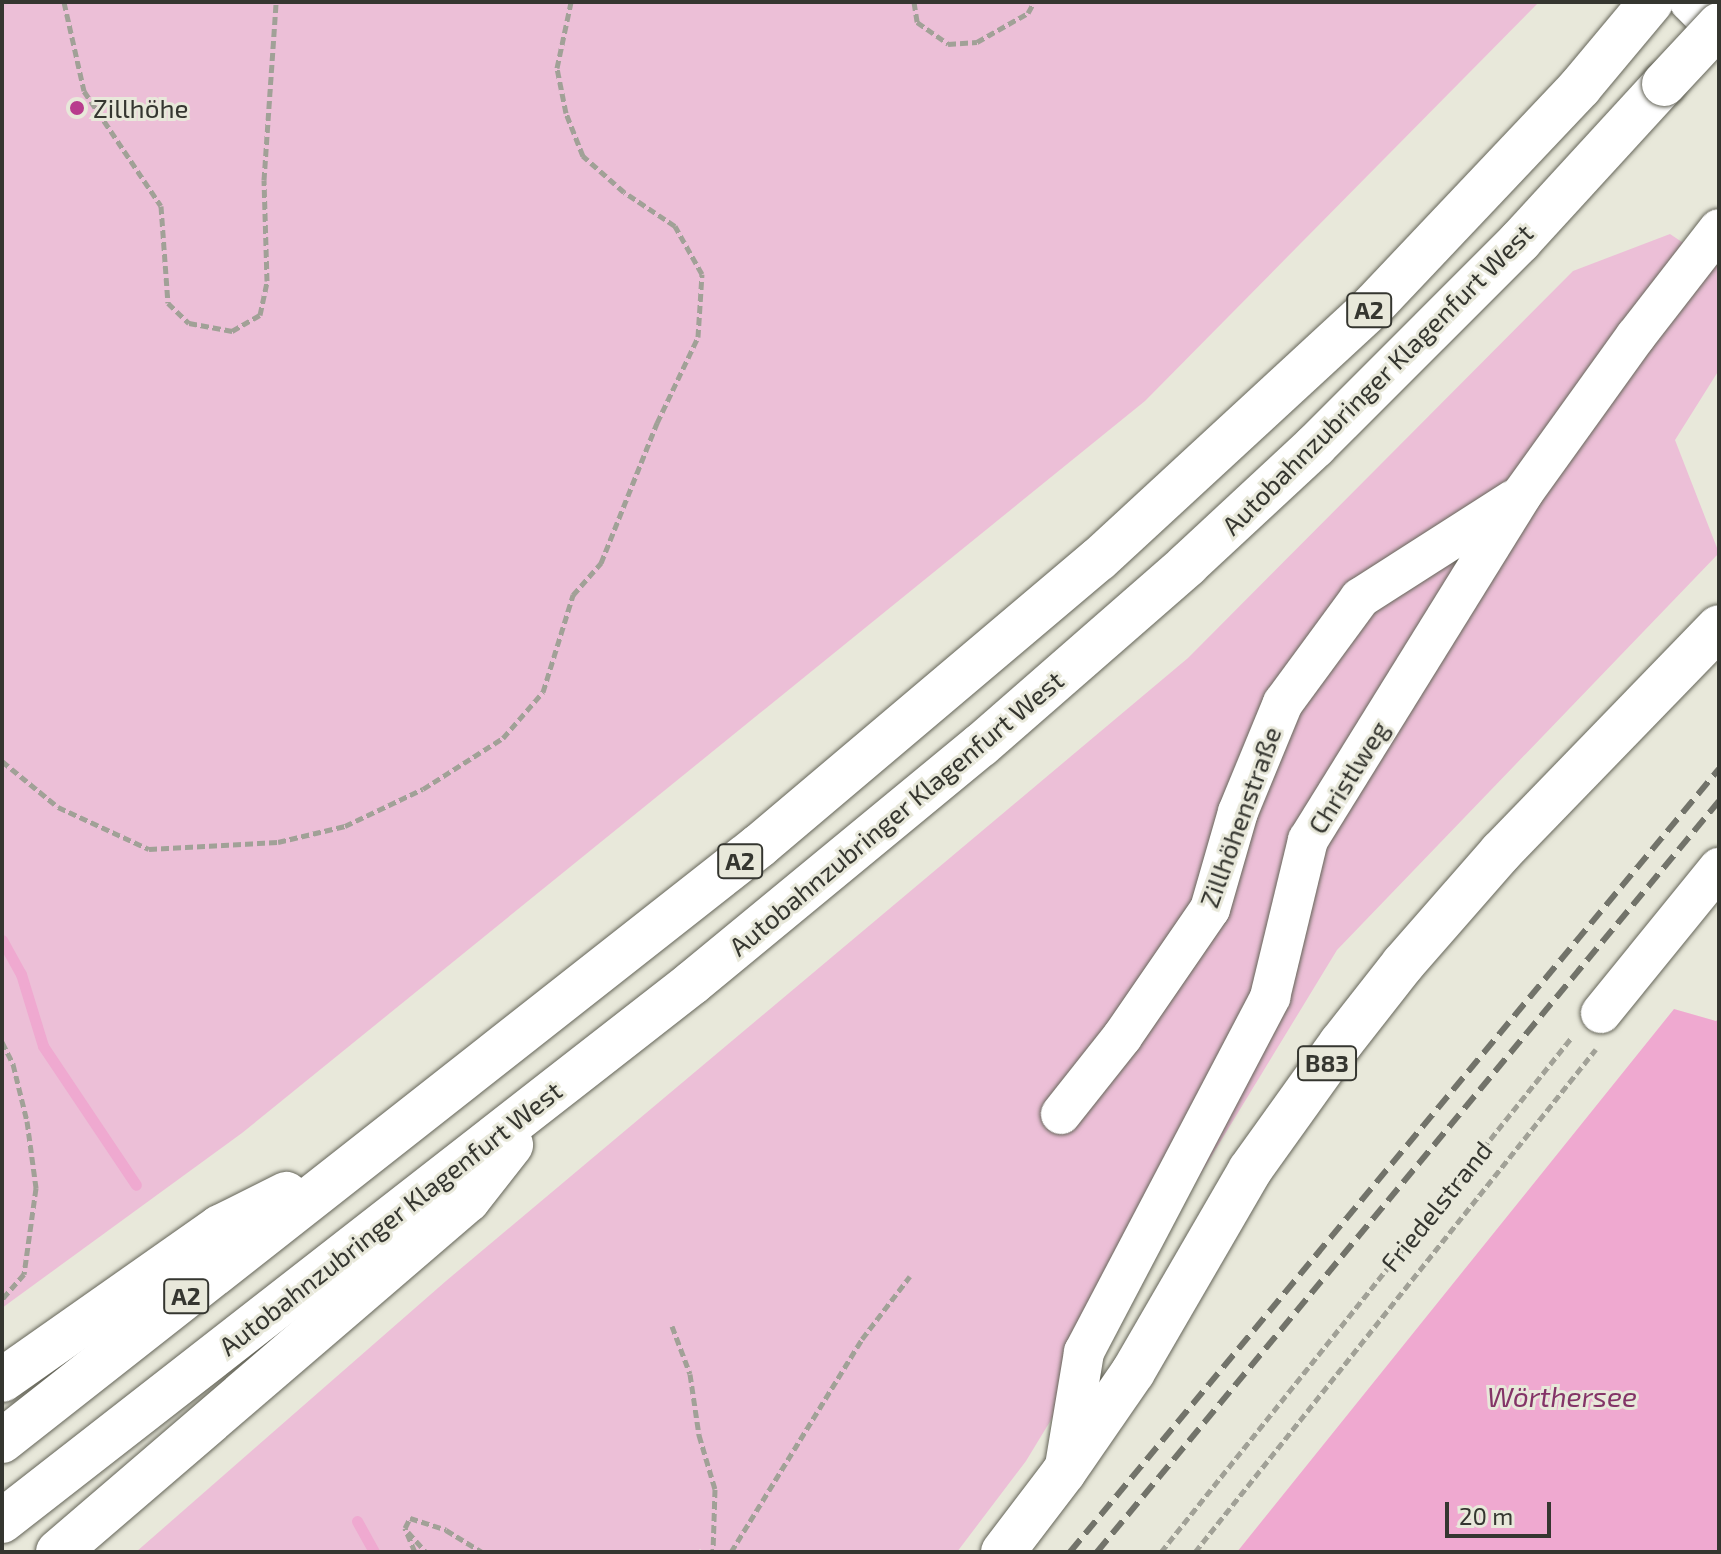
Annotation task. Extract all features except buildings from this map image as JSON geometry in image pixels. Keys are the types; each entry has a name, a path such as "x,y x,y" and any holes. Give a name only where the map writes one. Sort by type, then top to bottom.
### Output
{"main road":[{"name":"Autobahnzubringer Klagenfurt West","path":"2,1441 759,846 1099,559 1373,306 1580,87 1651,2"},
{"name":"Autobahnzubringer Klagenfurt West","path":"2,1521 704,973 969,755 1187,565 1315,446 1520,241 1719,25"},
{"name":"B83","path":"1003,1552 1064,1472 1133,1372 1250,1170 1341,1043 1403,964 1501,852 1719,627"},
{"path":"58,1552 468,1200 556,1088"},
{"path":"2,1380 220,1227 371,1152"}],"street":[{"path":"1690,2 1719,31"},
{"name":"Christlweg","path":"1064,1472 1084,1352 1270,997 1308,840 1523,493 1636,336 1719,229"},
{"name":"Zillhöhenstraße","path":"1061,1114 1122,1037 1210,909 1238,812 1283,703 1360,598 1523,493"},
{"path":"1601,1013 1719,868"}],"path":[{"path":"64,2 84,91 161,206 168,303 189,323 232,331 260,315 267,281 264,180 268,79 276,2"},
{"path":"2,761 58,807 149,849 278,842 345,826 423,789 503,738 543,692 573,595 601,563 657,423 698,337 702,274 675,226 624,192 583,156 566,113 557,68 571,2"},
{"path":"914,2 917,22 948,44 977,42 1028,13 1034,2"},
{"path":"1195,1552 1598,1046 1601,1013"},
{"name":"Friedelstrand","path":"1161,1552 1563,1044 1601,1013"},
{"path":"2,1042 13,1064 27,1121 36,1188 24,1274 2,1299"},
{"path":"731,1552 862,1339 910,1276"},
{"path":"672,1326 690,1374 699,1435 715,1489 713,1552"},
{"path":"415,1552 405,1528 410,1518 446,1530 482,1552"},
{"path":"405,1528 426,1552"}],"shaded area":[{"path":"2,2 1539,2 1145,401 242,1133 2,1308"},
{"path":"1670,234 1719,267 1719,370 1675,440 1719,553 1337,950 1026,1461 957,1552 704,1552 700,1549 697,1552 136,1552 446,1281 1188,658 1573,271"}],"water":[{"name":"Wörthersee","path":"1674,1009 1716,1021 1719,1018 1719,1552 1237,1552"}],"waterway":[{"path":"2,940 21,974 43,1046 136,1185"},
{"path":"357,1521 374,1552"}],"railway":[{"path":"1070,1552 1719,769"},
{"path":"1097,1552 1719,801"}],"place":[{"name":"Zillhöhe","path":"77,108"}]}
